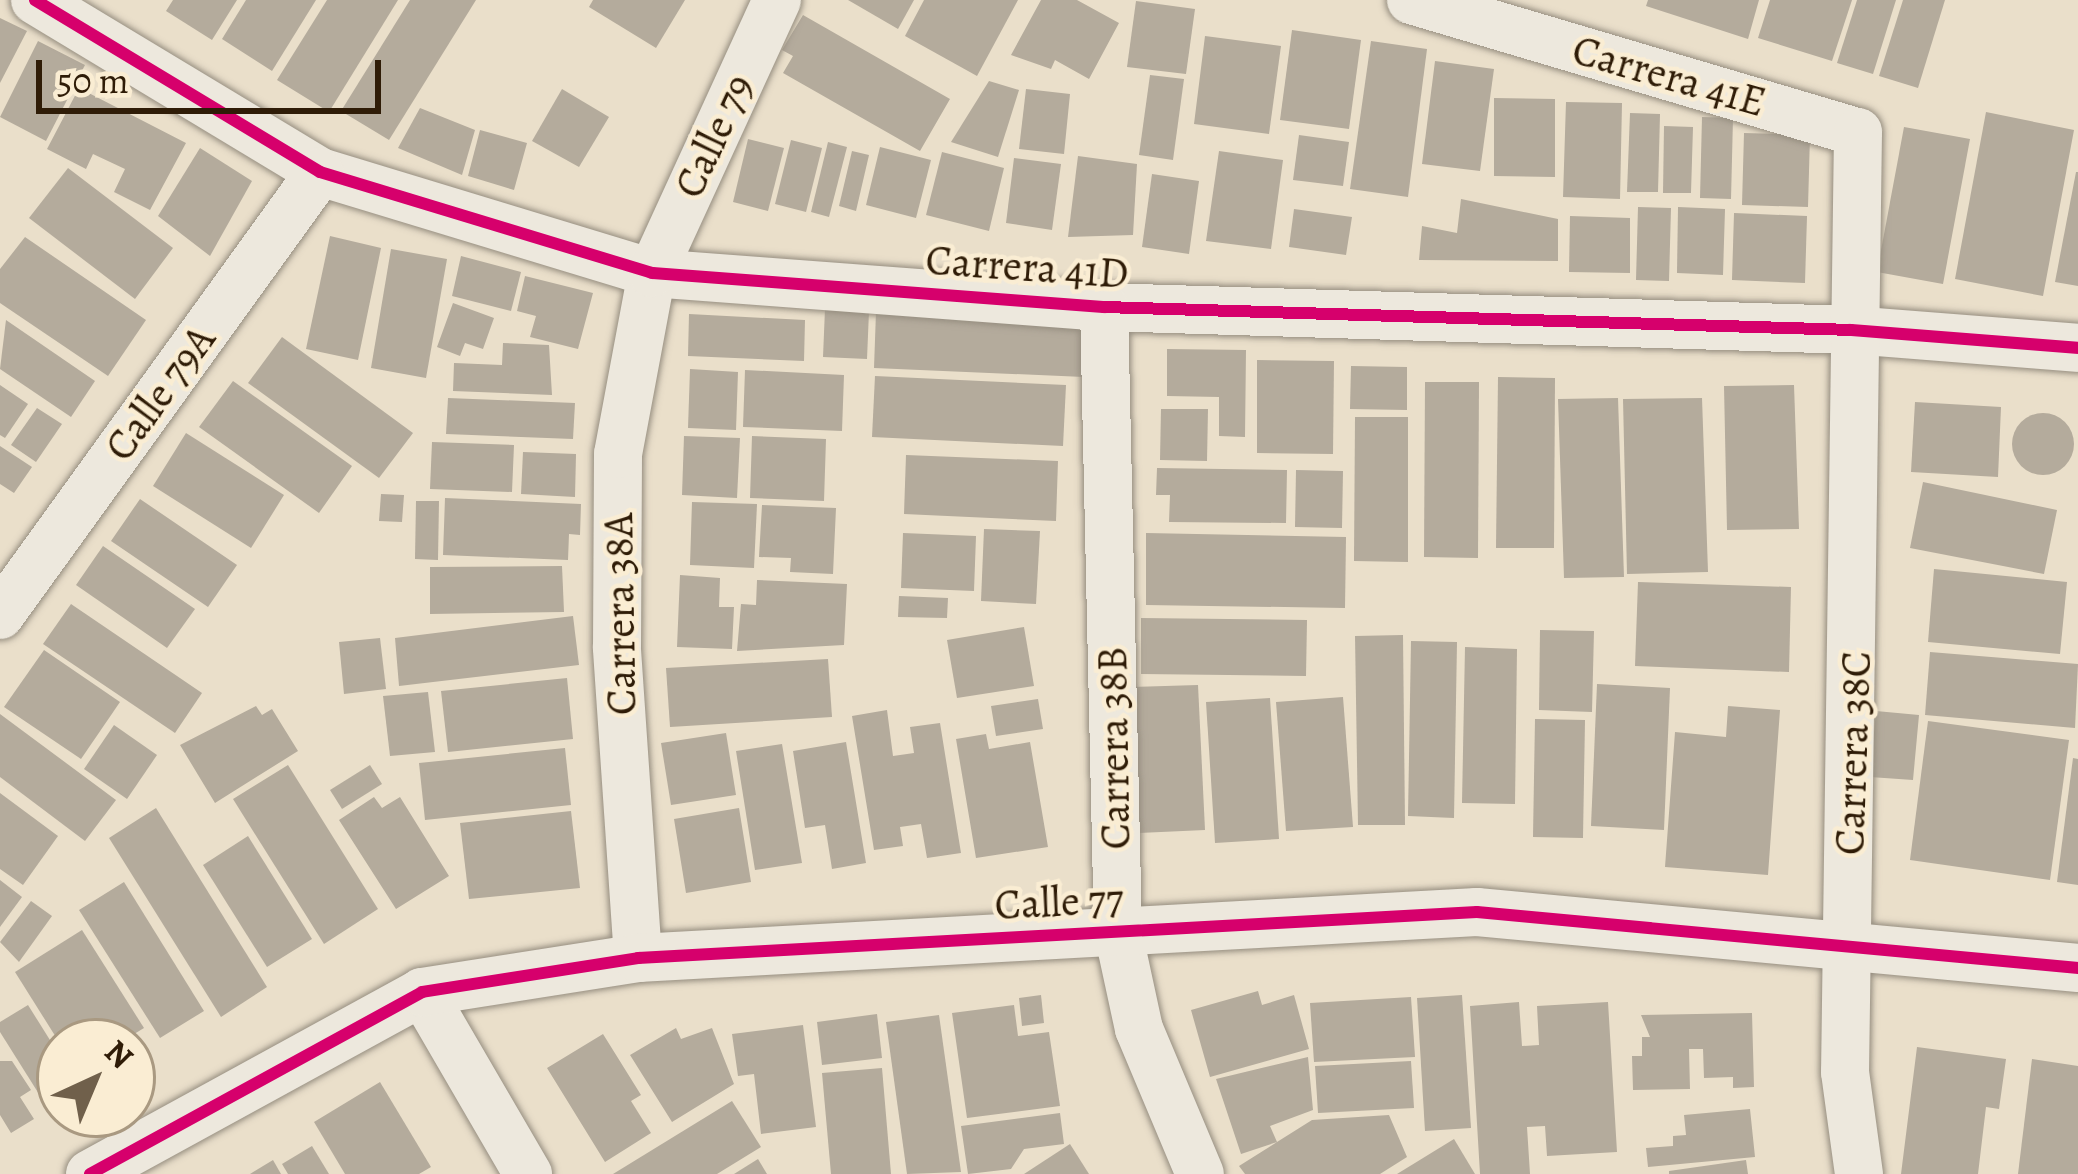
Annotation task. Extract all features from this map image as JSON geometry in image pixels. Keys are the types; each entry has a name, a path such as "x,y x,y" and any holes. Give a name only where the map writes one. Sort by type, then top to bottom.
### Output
{"street":[{"name":"Carrera 41D","path":"35,0 320,172 652,273 1104,307 1850,330 2078,348"},
{"name":"Calle 79","path":"652,273 777,0"},
{"name":"Carrera 41E","path":"1411,0 1858,132"},
{"name":"Carrera 38C","path":"1858,132 1850,330 1857,631 1845,1072 1859,1174"},
{"name":"Calle 79A","path":"0,615 320,172"},
{"name":"Carrera 38A","path":"638,958 617,647 618,454 652,273"},
{"name":"Carrera 38B","path":"1104,307 1118,932 1139,1029 1200,1174"},
{"name":"Calle 77","path":"90,1174 422,992 638,958 1478,912 2078,968"},
{"path":"422,992 528,1174"}],"building":[{"path":"173,0 237,0 212,40 166,11"},
{"path":"246,0 316,0 272,71 222,39"},
{"path":"327,0 398,0 329,112 277,80"},
{"path":"410,0 476,0 389,140 341,111"},
{"path":"593,0 685,0 656,48 589,7"},
{"path":"848,0 914,0 898,29"},
{"path":"924,0 1018,0 977,76 905,36"},
{"path":"1041,0 1077,0 1119,23 1089,79 1055,60 1051,69 1011,55"},
{"path":"1648,0 1759,0 1748,39 1646,6"},
{"path":"1770,0 1852,0 1832,61 1758,38"},
{"path":"1857,0 1896,0 1873,74 1837,63"},
{"path":"1903,0 1945,0 1918,88 1879,76"},
{"path":"1136,1 1195,9 1186,74 1127,67"},
{"path":"803,15 950,99 920,151 783,73 793,56 782,50"},
{"path":"0,18 27,31 0,83"},
{"path":"1292,30 1361,40 1349,129 1280,120"},
{"path":"1205,36 1281,46 1269,134 1194,124"},
{"path":"38,41 85,65 46,141 0,117"},
{"path":"1371,41 1427,49 1408,197 1350,189"},
{"path":"1435,61 1494,69 1480,171 1422,164"},
{"path":"1150,75 1184,79 1173,160 1139,155"},
{"path":"989,81 1019,90 998,157 951,142"},
{"path":"79,88 186,143 150,210 114,192 125,169 93,154 86,169 47,149"},
{"path":"562,89 609,117 579,167 532,141"},
{"path":"1026,89 1070,94 1064,154 1019,149"},
{"path":"1494,98 1555,99 1555,177 1494,176"},
{"path":"1566,102 1622,103 1620,199 1563,197"},
{"path":"420,108 475,130 462,175 398,148"},
{"path":"1986,112 2074,130 2043,296 1955,279"},
{"path":"1630,113 1660,114 1658,192 1627,192"},
{"path":"1702,117 1733,118 1731,199 1700,198"},
{"path":"1664,126 1693,127 1691,193 1663,193"},
{"path":"1904,127 1970,139 1943,284 1877,272"},
{"path":"480,130 527,143 514,190 468,176"},
{"path":"1744,133 1810,135 1808,207 1742,205"},
{"path":"1299,135 1349,142 1343,186 1293,180"},
{"path":"748,139 784,148 768,211 733,202"},
{"path":"791,140 822,148 806,212 775,204"},
{"path":"828,142 847,147 829,217 811,212"},
{"path":"880,147 931,160 916,218 866,205"},
{"path":"200,148 252,181 210,256 158,216"},
{"path":"852,151 869,155 856,211 839,206"},
{"path":"1219,151 1283,160 1271,249 1206,241"},
{"path":"942,152 1004,168 989,231 926,215"},
{"path":"1078,156 1137,164 1133,235 1068,237"},
{"path":"1014,158 1061,164 1052,230 1006,223"},
{"path":"68,168 173,248 135,299 29,218"},
{"path":"2078,172 2078,286 2055,282"},
{"path":"1152,174 1199,181 1189,254 1142,247"},
{"path":"1461,199 1558,219 1558,261 1419,260 1422,226 1457,233"},
{"path":"1638,207 1671,208 1669,281 1636,280"},
{"path":"1678,207 1725,209 1723,275 1677,273"},
{"path":"1294,209 1352,217 1346,255 1289,247"},
{"path":"1734,213 1807,216 1805,283 1732,280"},
{"path":"1570,216 1630,218 1630,273 1569,272"},
{"path":"330,236 381,248 358,360 306,349"},
{"path":"25,237 146,320 108,376 0,303 0,269"},
{"path":"391,249 447,259 426,378 371,368"},
{"path":"461,256 521,272 511,311 452,296"},
{"path":"525,276 593,293 578,349 530,337 536,316 517,311"},
{"path":"453,303 494,318 483,349 465,343 460,356 437,347"},
{"path":"825,309 869,311 867,359 823,357"},
{"path":"876,312 1086,322 1084,377 874,368"},
{"path":"689,314 805,320 804,361 688,356"},
{"path":"6,320 95,381 71,417 0,369"},
{"path":"282,337 413,433 379,478 248,383"},
{"path":"503,343 549,345 552,395 453,391 454,363 502,365"},
{"path":"1167,349 1246,350 1245,437 1219,436 1219,397 1167,396"},
{"path":"1257,360 1334,361 1333,454 1257,453"},
{"path":"1351,366 1407,367 1407,410 1350,409"},
{"path":"690,369 738,372 736,430 688,428"},
{"path":"745,370 844,375 842,431 743,427"},
{"path":"875,376 1066,385 1063,446 872,437"},
{"path":"1498,377 1555,378 1554,548 1496,548"},
{"path":"233,381 352,466 319,513 199,427"},
{"path":"1425,382 1479,382 1478,558 1424,557"},
{"path":"0,385 28,404 5,438 0,435"},
{"path":"1794,385 1799,529 1727,530 1724,386"},
{"path":"448,398 575,403 573,439 446,434"},
{"path":"1618,398 1624,577 1564,578 1558,399"},
{"path":"1702,398 1708,572 1627,574 1623,399"},
{"path":"1915,402 2001,407 1998,477 1911,472"},
{"path":"37,408 62,424 36,462 11,445"},
{"path":"1161,409 1208,409 1207,461 1160,460"},
{"path":"2043,413 2065,422 2074,444 2065,466 2043,475 2021,466 2012,444 2021,422"},
{"path":"1355,417 1408,417 1408,562 1354,561"},
{"path":"186,433 284,495 251,548 153,486"},
{"path":"684,436 740,438 737,498 682,495"},
{"path":"752,436 826,439 824,501 750,498"},
{"path":"432,442 514,445 512,492 430,489"},
{"path":"0,446 32,467 14,493 0,484"},
{"path":"523,452 576,454 575,497 521,494"},
{"path":"906,455 1058,461 1056,521 904,514"},
{"path":"1157,468 1287,470 1286,523 1169,522 1170,495 1156,495"},
{"path":"1296,470 1343,471 1342,528 1295,527"},
{"path":"1923,482 2057,510 2044,574 1910,548"},
{"path":"381,494 404,495 402,522 379,521"},
{"path":"445,498 581,504 580,535 569,534 568,560 443,555"},
{"path":"140,499 237,565 208,607 111,541"},
{"path":"416,501 439,501 438,560 415,559"},
{"path":"692,502 757,504 754,568 690,565"},
{"path":"762,505 836,508 833,574 790,572 791,558 759,557"},
{"path":"984,529 1040,531 1036,604 981,601"},
{"path":"903,533 976,536 974,591 901,588"},
{"path":"1146,533 1346,537 1345,608 1146,605"},
{"path":"103,546 195,609 167,648 76,585"},
{"path":"562,566 564,612 430,614 430,567"},
{"path":"1934,569 2067,582 2060,654 1928,642"},
{"path":"680,575 720,578 719,607 734,607 732,649 677,647"},
{"path":"757,580 847,584 844,645 737,651 741,604 756,605"},
{"path":"1638,582 1791,587 1789,672 1635,666"},
{"path":"899,596 948,598 947,618 898,617"},
{"path":"71,604 202,693 175,733 43,644"},
{"path":"573,616 579,665 399,686 395,638"},
{"path":"1141,618 1307,620 1306,676 1141,674"},
{"path":"1024,627 1034,686 957,698 947,640"},
{"path":"1540,630 1594,631 1592,712 1539,710"},
{"path":"1403,635 1405,825 1358,825 1355,636"},
{"path":"380,638 386,689 344,694 339,642"},
{"path":"1411,641 1457,642 1454,818 1408,816"},
{"path":"1465,647 1517,649 1515,804 1462,803"},
{"path":"44,650 120,702 81,759 4,707"},
{"path":"1930,652 2078,664 2075,728 1925,715"},
{"path":"828,659 832,717 670,727 666,668"},
{"path":"567,678 573,739 448,752 441,691"},
{"path":"1597,684 1670,688 1664,830 1591,826"},
{"path":"1198,685 1205,830 1139,833 1132,687"},
{"path":"428,692 435,752 390,756 383,696"},
{"path":"1343,697 1353,827 1286,831 1276,702"},
{"path":"1270,698 1279,839 1215,843 1206,702"},
{"path":"1038,699 1043,729 996,736 991,706"},
{"path":"256,706 262,715 272,709 298,751 215,803 180,745"},
{"path":"1728,706 1780,710 1768,875 1665,867 1675,732 1726,737"},
{"path":"887,710 893,756 914,753 910,727 940,723 961,853 927,858 921,824 900,827 903,846 874,850 852,716"},
{"path":"1876,711 1919,715 1913,780 1870,777"},
{"path":"0,714 116,800 85,841 0,777"},
{"path":"1535,719 1585,720 1583,838 1533,837"},
{"path":"1928,721 2069,740 2050,880 1910,860"},
{"path":"114,725 157,755 127,799 84,769"},
{"path":"726,733 736,795 671,805 661,743"},
{"path":"986,734 989,749 1030,742 1048,847 976,858 956,739"},
{"path":"846,742 866,863 832,869 825,825 805,828 793,751"},
{"path":"782,744 802,863 755,870 736,751"},
{"path":"565,748 571,805 425,820 419,763"},
{"path":"2073,758 2078,759 2078,885 2057,882"},
{"path":"288,765 378,909 324,944 233,799"},
{"path":"370,765 382,784 342,809 330,790"},
{"path":"0,793 58,836 23,885 0,869"},
{"path":"374,797 382,808 400,797 449,876 396,909 339,820"},
{"path":"156,808 267,987 221,1017 109,838"},
{"path":"739,808 751,882 686,893 674,819"},
{"path":"571,811 580,888 469,899 460,823"},
{"path":"248,836 312,939 267,967 203,865"},
{"path":"0,880 22,897 0,927"},
{"path":"124,882 204,1011 160,1038 156,1018 147,1018 79,910"},
{"path":"31,901 52,916 19,962 0,942"},
{"path":"82,930 138,1018 44,1018 15,972"},
{"path":"1258,991 1262,1005 1294,995 1309,1049 1210,1077 1191,1010"},
{"path":"1041,995 1044,1023 1022,1026 1019,998"},
{"path":"1462,995 1471,1128 1425,1131 1417,998"},
{"path":"1411,997 1415,1057 1314,1062 1310,1003"},
{"path":"1519,1002 1522,1046 1539,1045 1537,1006 1608,1002 1617,1152 1547,1156 1545,1126 1527,1127 1530,1174 1480,1174 1470,1006"},
{"path":"28,1005 36,1018 36,1089 0,1032 0,1022"},
{"path":"1014,1005 1018,1036 1049,1032 1060,1106 967,1118 952,1013"},
{"path":"1752,1013 1754,1087 1733,1088 1733,1077 1704,1078 1703,1049 1689,1049 1690,1089 1633,1090 1632,1056 1642,1056 1642,1037 1650,1037 1641,1015"},
{"path":"877,1014 882,1058 822,1065 817,1022"},
{"path":"939,1015 961,1172 907,1174 886,1022"},
{"path":"803,1025 816,1127 761,1134 754,1074 738,1076 732,1034"},
{"path":"676,1028 681,1039 712,1028 734,1084 672,1122 630,1055"},
{"path":"603,1034 641,1095 631,1101 651,1133 605,1162 547,1068"},
{"path":"1917,1047 2006,1059 1999,1109 1986,1107 1978,1174 1901,1174"},
{"path":"1308,1057 1313,1110 1270,1126 1277,1142 1241,1154 1216,1079"},
{"path":"2032,1059 2078,1066 2078,1174 2018,1174"},
{"path":"0,1061 12,1061 31,1090 20,1097 34,1119 11,1133 0,1115"},
{"path":"1411,1061 1414,1108 1318,1113 1315,1066"},
{"path":"882,1068 891,1174 831,1174 822,1073"},
{"path":"380,1082 431,1167 419,1174 345,1174 314,1122"},
{"path":"732,1101 761,1147 717,1174 613,1174"},
{"path":"1750,1109 1755,1157 1648,1167 1646,1148 1673,1146 1673,1136 1686,1135 1684,1115"},
{"path":"1060,1113 1064,1144 1024,1149 1011,1169 968,1174 961,1126"},
{"path":"1389,1115 1407,1157 1380,1174 1245,1174 1239,1166 1312,1120"},
{"path":"1454,1139 1475,1174 1397,1174"},
{"path":"1070,1144 1089,1174 1024,1174"},
{"path":"312,1146 329,1174 288,1174 282,1164"},
{"path":"758,1159 767,1174 734,1174"},
{"path":"273,1160 281,1174 250,1174"},
{"path":"1746,1160 1748,1174 1669,1174 1669,1171"}],"cycle path":[{"path":"35,0 320,172 652,273 1104,307 1851,330 2078,348"},
{"path":"90,1174 422,992 638,958 1477,912 2078,968"}]}
